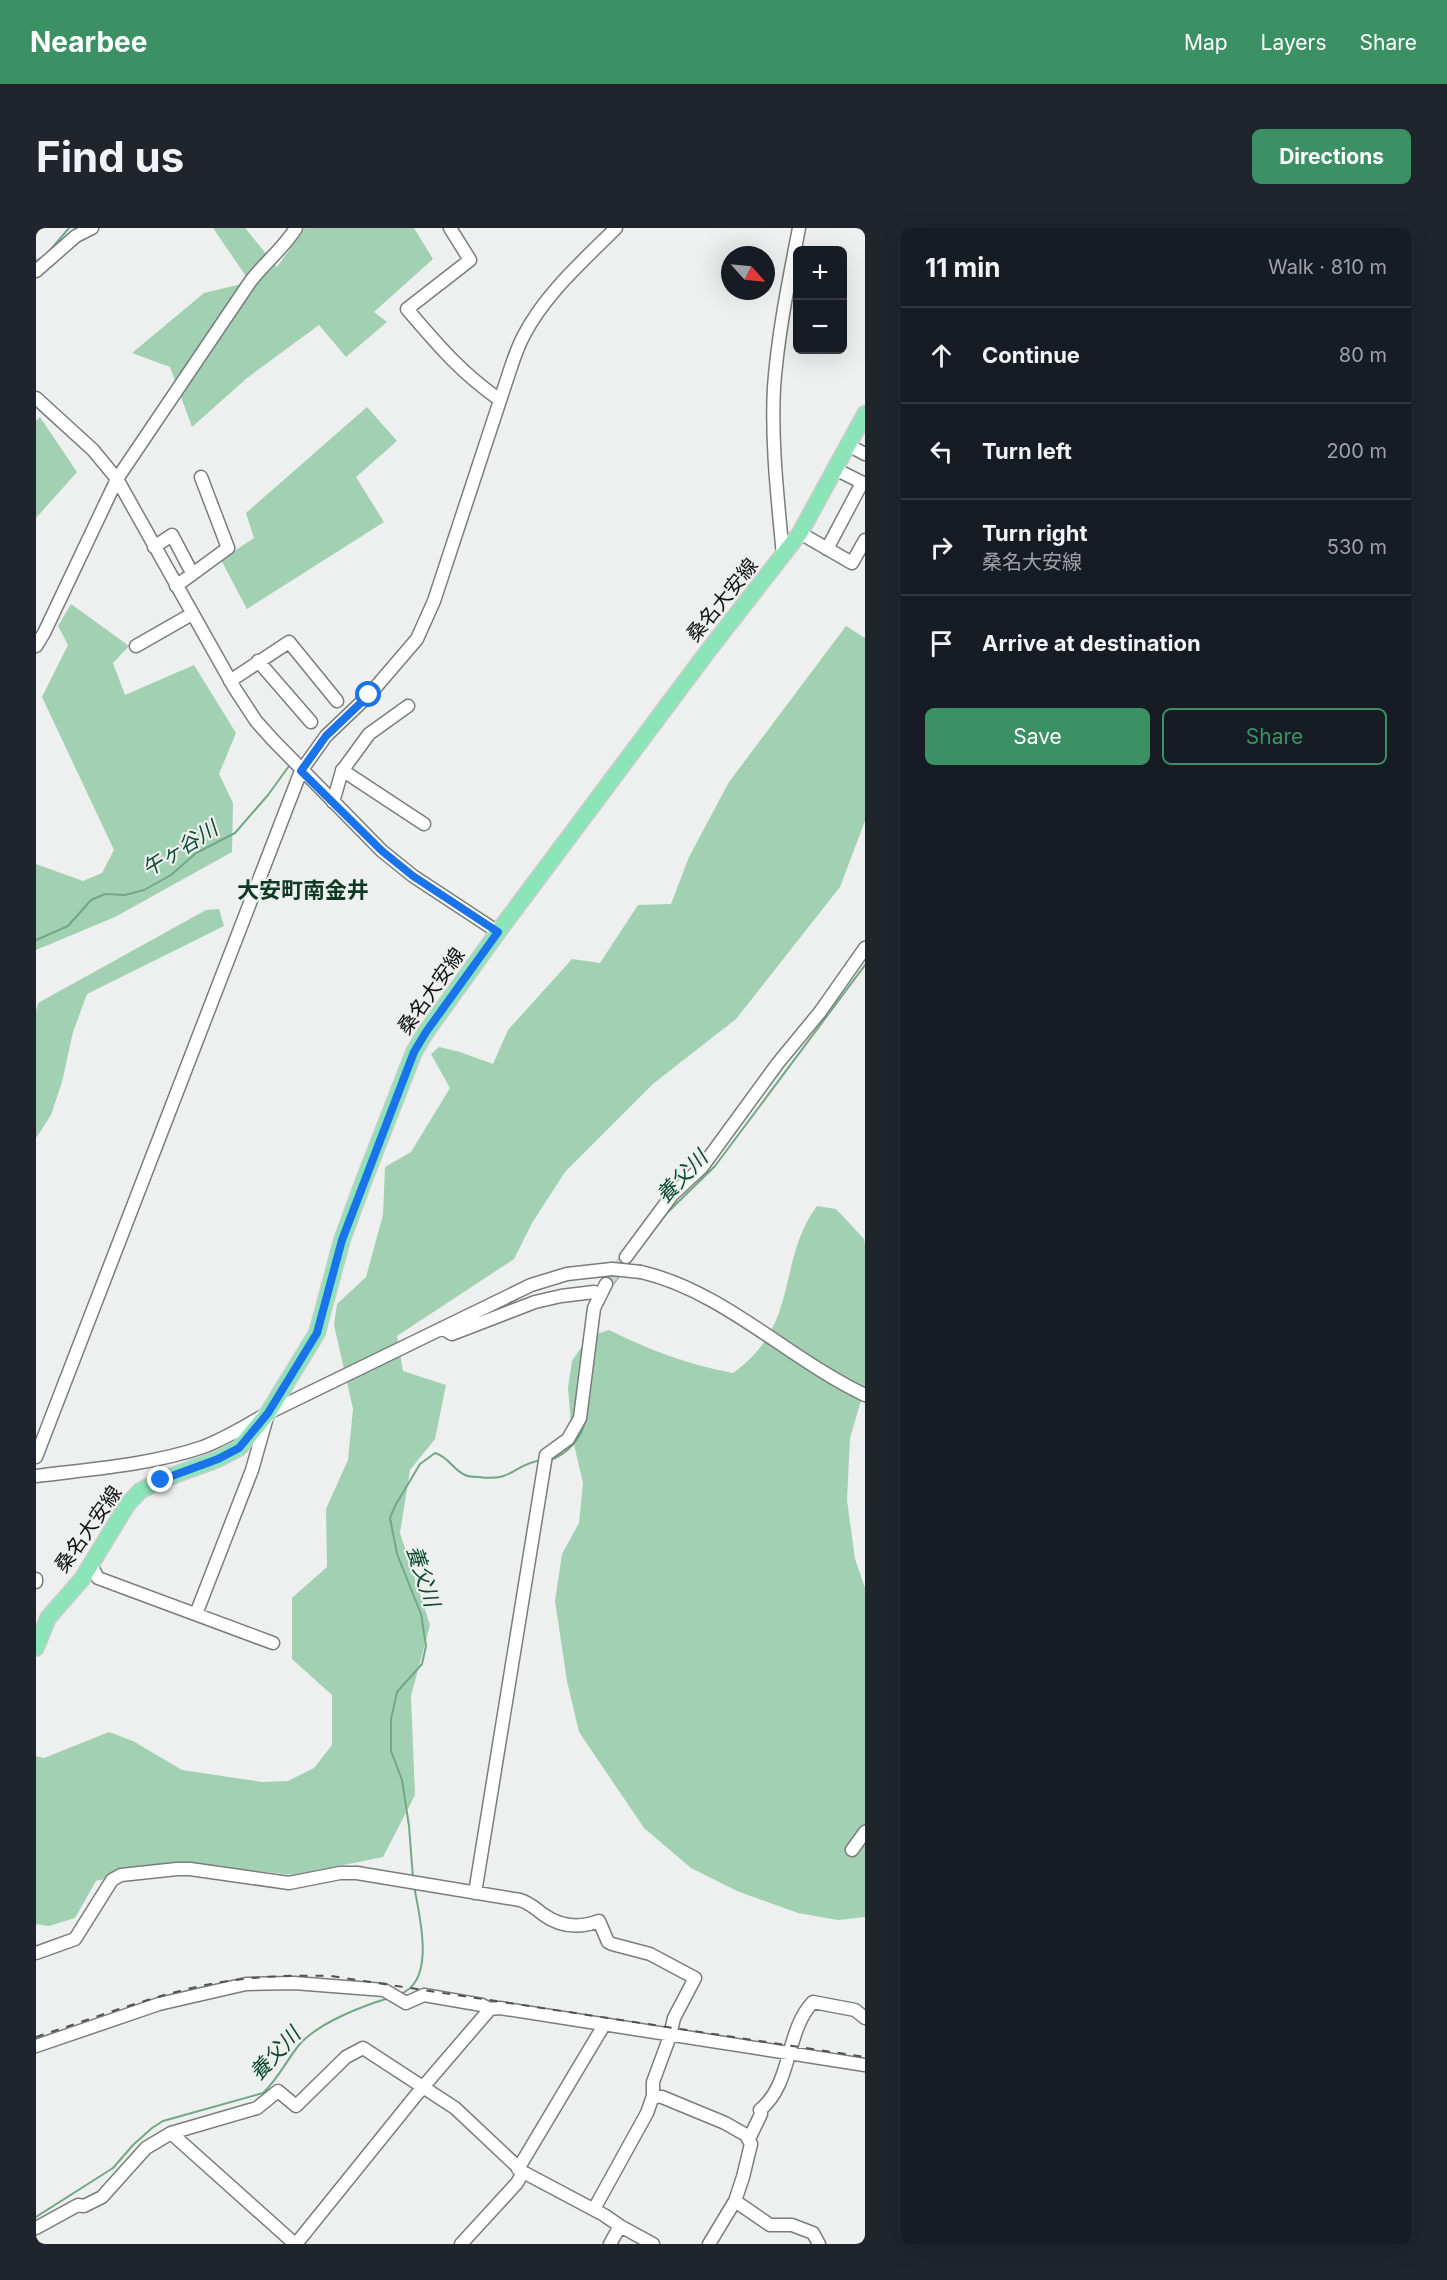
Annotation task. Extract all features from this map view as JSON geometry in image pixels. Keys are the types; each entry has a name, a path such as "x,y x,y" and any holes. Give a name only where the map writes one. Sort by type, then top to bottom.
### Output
{"main road":[{"name":"桑名大安線","path":"36,1648 48,1618 91,1565 127,1505 140,1491 239,1448 268,1413 317,1333 342,1240 414,1052 498,932 708,651 800,533 865,414"}],"street":[{"path":"36,271 76,236 92,228"},
{"path":"36,646 117,479 250,282 287,243 296,228"},
{"path":"450,228 470,260 407,309 455,364 500,400"},
{"path":"36,1457 301,771 326,736 369,695 417,639 434,601 523,336 560,284 616,228"},
{"path":"783,556 773,434 774,387 781,329 799,228"},
{"path":"36,398 93,450 117,479 230,681 256,721 301,771 382,851 460,908 498,932"},
{"path":"848,445 865,454"},
{"path":"827,549 863,483 835,469"},
{"path":"177,586 228,548 201,477"},
{"path":"800,533 852,563 865,540"},
{"path":"154,547 172,535 192,573"},
{"path":"136,646 192,614"},
{"path":"230,681 290,642 337,701"},
{"path":"258,661 311,722"},
{"path":"333,802 342,770 369,734 408,706"},
{"path":"342,770 424,825"},
{"path":"626,1257 672,1195 702,1167 778,1063 820,1012 865,948"},
{"path":"36,1476 148,1461 202,1447 227,1437 268,1413 303,1398 446,1326 545,1280 586,1270 629,1270 665,1278 695,1292 820,1372 865,1395"},
{"path":"446,1326 452,1334 551,1298 603,1289 594,1308 580,1419 568,1439 546,1455 476,1893"},
{"path":"196,1614 252,1470 268,1413"},
{"path":"91,1565 98,1578 273,1643"},
{"path":"852,1850 865,1832"},
{"path":"36,1953 75,1939 112,1880 121,1875 161,1870 190,1869 289,1883 348,1872 530,1903 549,1918 565,1925 589,1925 599,1921 608,1942 650,1954 695,1978 674,2018 670,2036 653,2082 653,2096 647,2113 594,2209"},
{"path":"36,2046 159,2004 246,1984 294,1983 384,1990 406,2003 424,1995 482,2005 490,2009 500,2008 865,2065"},
{"path":"749,2139 760,2110 767,2105 782,2078 804,2011 813,2002 855,2010 865,2018"},
{"path":"171,2133 296,2244 490,2009"},
{"path":"461,2244 517,2183 521,2170 604,2025"},
{"path":"36,2228 78,2205 84,2206 102,2197 146,2148 171,2133 257,2108 278,2091 296,2106 346,2057 363,2048 455,2108 521,2170 653,2244"},
{"path":"653,2096 662,2097 725,2123 746,2135 751,2144 735,2201 709,2244"},
{"path":"735,2201 770,2225 792,2225 813,2233 819,2244"},
{"path":"610,2244 620,2226"}],"green space":[{"path":"213,228 245,228 277,267 305,228 414,228 433,259 374,312 387,322 346,357 319,325 247,378 192,427 170,367 132,353 204,293 250,282"},
{"path":"367,407 397,441 356,477 384,522 247,609 221,560 254,538 246,513"},
{"path":"40,417 77,472 36,518 36,421"},
{"path":"71,604 129,646 113,663 125,695 194,665 236,733 219,774 233,803 232,852 115,917 36,950 36,864 83,881 102,873 114,850 42,697 68,645 58,626"},
{"path":"846,626 865,638 865,821 840,887 736,1019 654,1083 565,1172 532,1223 514,1259 397,1336 403,1371 446,1385 435,1439 410,1470 400,1533 430,1625 411,1696 415,1795 383,1857 294,1875 172,1862 96,1881 75,1918 49,1926 36,1924 36,1756 44,1758 109,1732 133,1741 182,1770 262,1782 288,1781 314,1768 332,1745 332,1695 292,1659 292,1598 327,1567 326,1509 348,1460 353,1409 334,1325 337,1304 366,1277 383,1215 385,1167 411,1152 450,1088 431,1054 439,1047 493,1064 508,1030 572,959 600,963 638,905 671,904 689,857 729,782"},
{"path":"219,909 224,926 87,994 73,1032 62,1082 51,1115 36,1138 36,1012 38,1003 206,910"},
{"path":"817,1206 836,1209 864,1239 865,1244 865,1387 850,1438 847,1500 855,1559 865,1588 865,1917 838,1920 798,1913 737,1891 691,1868 644,1828 579,1732 567,1681 555,1601 562,1554 579,1523 583,1483 572,1436 568,1388 572,1361 588,1337 609,1330 670,1356 733,1373 754,1354 769,1334 779,1314 804,1227"}],"waterway":[{"path":"36,261 46,255 69,228"},
{"name":"午ヶ谷川","path":"36,940 68,926 91,900 105,894 125,895 144,890 171,875 196,853 235,833 268,795 289,766"},
{"name":"養父川","path":"634,1256 667,1213 715,1166 865,965"},
{"name":"養父川","path":"611,1287 620,1275"},
{"name":"養父川","path":"550,1460 562,1454 572,1445 581,1434 585,1421"},
{"name":"養父川","path":"413,1878 409,1826 402,1780 391,1751 391,1719 397,1692 422,1664 426,1646 421,1614 397,1554 390,1518 420,1464 435,1453 444,1457 461,1473 474,1477 500,1477 532,1462 542,1460"},
{"name":"養父川","path":"400,1994 411,1987 418,1976 422,1961 422,1929 414,1886"},
{"name":"養父川","path":"36,2217 113,2168 133,2145 163,2121 263,2093 307,2037 341,2016 389,1998"}],"tunnel":[{"path":"606,1284 626,1257"}],"railway":[{"path":"36,2037 148,2000 193,1988 259,1977 331,1976 865,2057"}],"district":[{"name":"大安町南金井","path":"303,890"}],"route":[{"path":"161,1480 218,1459 239,1448 268,1413 317,1333 342,1240 414,1052 498,932 413,876 382,851 301,771 326,736 369,695"}]}
